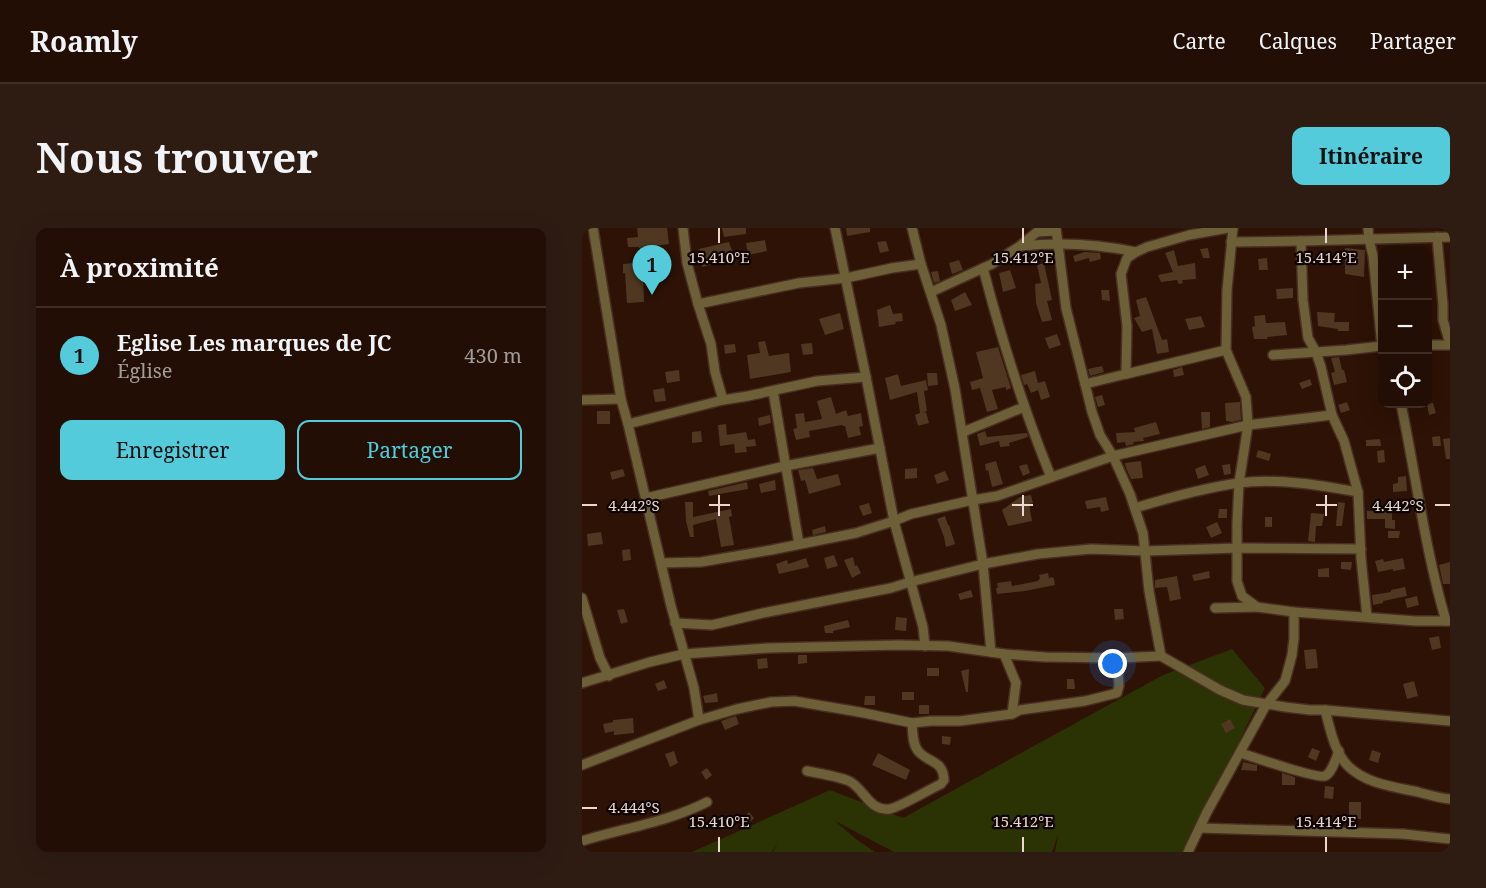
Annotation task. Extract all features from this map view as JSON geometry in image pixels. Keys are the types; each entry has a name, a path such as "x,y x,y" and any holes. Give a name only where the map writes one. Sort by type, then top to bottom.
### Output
{"street":[{"path":"593,228 621,399 675,623 694,688 699,720"},
{"path":"683,228 687,263 711,344 715,372 723,400"},
{"path":"835,228 894,521 923,627 925,646"},
{"path":"912,228 948,352 963,432 983,564 991,652"},
{"path":"1126,375 1127,326 1121,274 1127,258 1147,247 1189,235 1228,228"},
{"path":"1233,228 1227,290 1226,350 1246,397 1248,425 1239,483 1237,581 1242,596 1257,607"},
{"path":"1368,228 1378,306"},
{"path":"931,292 983,268 1020,246 1037,232 1056,230 1066,308 1085,384 1100,435 1113,456 1130,494 1143,533 1149,591 1161,656"},
{"path":"1432,345 1450,344 1443,320 1437,237"},
{"path":"1231,242 1450,237"},
{"path":"1301,241 1303,300 1308,338 1316,352 1332,415 1344,441 1358,492 1367,617"},
{"path":"1020,246 1057,243 1136,252"},
{"path":"698,304 799,283 846,278 921,264"},
{"path":"983,268 998,327 1024,407 1051,477"},
{"path":"1273,355 1378,346"},
{"path":"1085,384 1226,350"},
{"path":"628,424 723,400 817,381 866,377"},
{"path":"773,391 799,544"},
{"path":"582,400 621,399"},
{"path":"963,432 1024,407"},
{"path":"1215,608 1257,607 1294,612 1448,621 1436,587 1402,408"},
{"path":"661,562 701,562 856,533 911,514 997,496 1113,456 1248,425 1332,415"},
{"path":"646,498 785,466 880,448"},
{"path":"1135,508 1239,483 1315,484 1358,492"},
{"path":"675,623 712,625 891,588 983,564 1038,554 1091,549 1145,551 1238,548 1361,549"},
{"path":"582,598 600,658 609,676"},
{"path":"1188,852 1266,705 1285,681 1289,671 1294,638 1294,612"},
{"path":"582,683 684,654 768,648 948,646 1045,657 1161,656 1243,700 1310,710 1450,721"},
{"path":"1004,654 1016,683 1012,714"},
{"path":"582,765 699,720 771,702 794,701 912,723 960,721 1085,701 1117,693 1119,686 1117,658"},
{"path":"1324,710 1333,739 1349,767 1367,779 1450,799"},
{"path":"807,771 848,781 876,807 892,808 944,780 942,769 938,764 918,751 912,723"},
{"path":"1241,753 1309,774 1323,776 1330,771 1339,751"},
{"path":"582,841 688,812 707,802"},
{"path":"1200,828 1403,834 1450,839"}],"green space":[{"path":"1232,649 1265,688 1186,852 1055,852 1058,835 1052,852 894,852 835,821 875,852 773,852 779,842 772,852 692,852 830,790 903,818 1163,675"}],"building":[{"path":"637,228 667,228 669,244 639,248 628,247 627,238 638,237"},
{"path":"722,228 746,228 746,234 724,237"},
{"path":"846,228 870,228 870,232 847,236"},
{"path":"765,240 767,251 748,255 746,243"},
{"path":"886,241 889,251 880,253 877,242"},
{"path":"729,242 735,259 702,267 699,249"},
{"path":"1208,248 1210,258 1203,258 1200,249"},
{"path":"1345,248 1365,250 1364,277 1345,274"},
{"path":"1174,250 1178,266 1195,263 1196,279 1182,280 1183,283 1179,284 1177,280 1161,282 1158,275 1173,272 1165,253"},
{"path":"1084,252 1100,253 1101,259 1090,262 1089,258 1075,262 1073,256"},
{"path":"1318,254 1327,254 1327,265 1318,265"},
{"path":"1267,258 1268,270 1259,270 1258,259"},
{"path":"959,260 963,270 952,274 949,263"},
{"path":"634,263 635,266 651,263 653,272 643,274 644,302 627,303 623,264"},
{"path":"1044,263 1052,300 1047,301 1052,320 1042,322 1036,303 1035,284 1041,283 1037,265"},
{"path":"1010,270 1016,288 1003,292 999,273"},
{"path":"938,271 940,281 934,283 931,272"},
{"path":"1293,288 1293,298 1277,299 1276,289"},
{"path":"1101,290 1109,290 1110,301 1102,300"},
{"path":"965,292 972,305 955,311 951,300"},
{"path":"1146,297 1162,340 1167,339 1169,352 1157,354 1152,329 1142,332 1134,318 1140,316 1136,300"},
{"path":"890,305 893,314 902,313 903,321 879,327 877,310"},
{"path":"1317,312 1335,313 1334,322 1349,322 1349,331 1318,326"},
{"path":"840,313 844,329 825,335 819,319"},
{"path":"1265,315 1266,323 1285,322 1287,335 1254,339 1252,327 1255,326 1254,316"},
{"path":"1201,316 1205,327 1189,330 1185,319"},
{"path":"1057,334 1061,345 1049,349 1045,338"},
{"path":"765,341 769,356 789,353 791,372 750,379 747,355 760,353 758,342"},
{"path":"812,343 813,354 803,355 801,344"},
{"path":"735,344 736,352 725,354 724,345"},
{"path":"998,347 1011,388 992,390 998,409 987,412 980,388 972,390 970,382 983,378 976,352"},
{"path":"1339,357 1347,382 1334,385 1331,373 1335,372 1331,358"},
{"path":"1102,366 1104,372 1090,376 1088,369"},
{"path":"1182,367 1184,375 1174,377 1173,370"},
{"path":"679,370 680,381 667,383 665,372"},
{"path":"1035,371 1038,383 1045,381 1050,397 1041,400 1038,390 1031,393 1027,384 1024,385 1021,375"},
{"path":"927,373 937,373 938,385 928,386"},
{"path":"898,374 901,386 926,380 928,390 924,391 927,411 921,413 926,412 929,423 918,426 915,415 920,413 917,392 890,400 885,378"},
{"path":"1310,379 1312,385 1302,389 1299,383"},
{"path":"664,388 666,401 655,402 653,390"},
{"path":"1102,395 1105,405 1098,407 1095,397"},
{"path":"831,397 836,414 846,410 848,416 861,413 863,426 859,427 861,435 848,438 845,426 842,425 809,431 810,437 796,440 793,429 797,428 795,414 804,413 805,422 822,419 817,401"},
{"path":"1240,402 1241,420 1226,421 1225,403"},
{"path":"1347,402 1350,410 1341,413 1338,405"},
{"path":"1432,403 1436,413 1429,415 1428,408 1432,408"},
{"path":"597,411 610,411 610,424 597,424"},
{"path":"1201,412 1210,412 1210,427 1202,429"},
{"path":"770,415 771,423 759,426 758,418"},
{"path":"1156,422 1160,434 1143,438 1144,441 1133,442 1134,444 1126,446 1125,442 1117,443 1116,433 1135,432 1134,428"},
{"path":"726,424 727,435 746,432 748,440 755,439 756,446 746,447 747,452 735,453 734,444 720,446 718,425"},
{"path":"701,431 702,442 692,443 692,432"},
{"path":"985,431 987,437 1027,433 1028,437 1009,443 1010,446 1000,447 999,441 980,446 977,434"},
{"path":"1440,436 1441,446 1433,446 1432,437"},
{"path":"1450,438 1450,459 1446,459 1443,439"},
{"path":"1380,439 1381,446 1366,446 1366,440"},
{"path":"1258,450 1271,454 1269,461 1256,457"},
{"path":"1384,450 1385,462 1378,463 1377,451"},
{"path":"996,461 1003,484 992,487 985,464"},
{"path":"1141,461 1143,478 1131,479 1125,463"},
{"path":"1027,464 1030,473 1023,476 1019,466"},
{"path":"1230,464 1231,474 1224,475 1222,465"},
{"path":"1205,465 1209,475 1198,479 1195,469"},
{"path":"813,468 817,479 838,474 841,485 809,494 805,480 801,481 798,470"},
{"path":"917,468 917,478 905,479 905,469"},
{"path":"623,469 625,476 612,480 610,472"},
{"path":"945,471 949,480 937,484 934,475"},
{"path":"1406,476 1407,491 1393,492 1393,484 1398,483 1398,477"},
{"path":"775,480 776,490 761,493 759,484"},
{"path":"747,482 748,489 709,496 708,491"},
{"path":"1031,495 1033,503 1029,504 1032,521 1008,526 1002,510 1020,497"},
{"path":"1106,497 1109,510 1101,512 1100,507 1087,509 1085,501"},
{"path":"685,502 693,502 693,517 731,509 732,516 729,517 734,545 721,547 716,519 693,525 694,537 690,537"},
{"path":"1338,502 1345,503 1342,526 1336,526"},
{"path":"869,503 872,513 863,516 859,506"},
{"path":"1219,509 1227,509 1227,518 1218,518"},
{"path":"1382,509 1392,509 1395,529 1385,528 1385,519 1367,519 1367,511 1382,511"},
{"path":"1311,513 1324,514 1322,526 1316,526 1315,542 1308,541"},
{"path":"945,516 955,544 946,547 937,519"},
{"path":"1265,517 1272,517 1272,527 1265,527"},
{"path":"1217,522 1222,533 1211,538 1206,527"},
{"path":"825,526 826,532 813,535 812,530"},
{"path":"1388,531 1400,531 1399,538 1388,538"},
{"path":"601,532 603,544 588,546 587,534"},
{"path":"630,549 631,560 623,561 622,550"},
{"path":"834,555 838,566 827,569 824,558"},
{"path":"853,557 855,566 857,565 861,573 852,578 844,560"},
{"path":"806,558 809,567 779,574 776,564 787,560 788,564"},
{"path":"1403,558 1405,569 1378,572 1375,561 1383,559 1384,562"},
{"path":"1341,562 1352,562 1351,570 1341,569"},
{"path":"1450,562 1450,584 1443,584 1439,565"},
{"path":"1329,568 1329,577 1318,577 1318,569"},
{"path":"1209,571 1210,578 1194,581 1192,575"},
{"path":"1048,573 1049,578 1053,577 1055,585 997,594 997,583 1011,581 1012,586 1038,581 1039,575"},
{"path":"1177,576 1181,599 1170,601 1167,587 1155,588 1155,580"},
{"path":"1405,587 1407,596 1373,605 1372,595"},
{"path":"971,590 973,597 960,600 958,594"},
{"path":"1417,596 1419,605 1407,608 1405,599"},
{"path":"624,609 628,622 621,624 617,610"},
{"path":"1114,609 1123,609 1124,619 1115,620"},
{"path":"896,617 907,618 906,631 895,630"},
{"path":"848,620 850,627 833,631 833,633 825,633 824,626"},
{"path":"1439,636 1441,648 1432,650 1429,638"},
{"path":"1316,649 1318,668 1306,669 1304,650"},
{"path":"798,655 807,655 807,663 798,664"},
{"path":"767,658 768,668 758,669 757,659"},
{"path":"927,668 939,668 939,676 927,676"},
{"path":"969,669 968,692 966,692 961,671"},
{"path":"1067,679 1074,679 1075,689 1067,689"},
{"path":"664,680 667,688 658,691 655,684"},
{"path":"1414,681 1418,696 1407,699 1403,684"},
{"path":"902,692 914,692 914,700 902,700"},
{"path":"717,693 718,702 705,703 703,696"},
{"path":"865,696 875,696 875,705 864,705"},
{"path":"919,705 929,705 929,714 919,714"},
{"path":"736,716 739,724 725,730 721,721"},
{"path":"633,718 634,733 614,735 614,731 605,733 603,724 613,722 613,720"},
{"path":"1230,719 1235,728 1226,733 1221,724"},
{"path":"942,736 951,737 950,745 942,744"},
{"path":"1312,748 1320,751 1316,761 1308,757"},
{"path":"1372,750 1381,753 1378,763 1369,760"},
{"path":"674,751 678,763 670,767 665,754"},
{"path":"878,753 910,770 906,780 872,765"},
{"path":"1243,762 1257,765 1257,771 1241,770"},
{"path":"707,768 712,775 706,780 701,772"},
{"path":"1282,773 1295,777 1295,785 1282,785"},
{"path":"1325,786 1334,787 1333,799 1324,798"},
{"path":"1349,802 1361,802 1361,819 1349,819"},
{"path":"749,812 754,818 747,825 741,819"}],"place":[{"name":"Eglise Les marques de JC","path":"652,295"}]}
